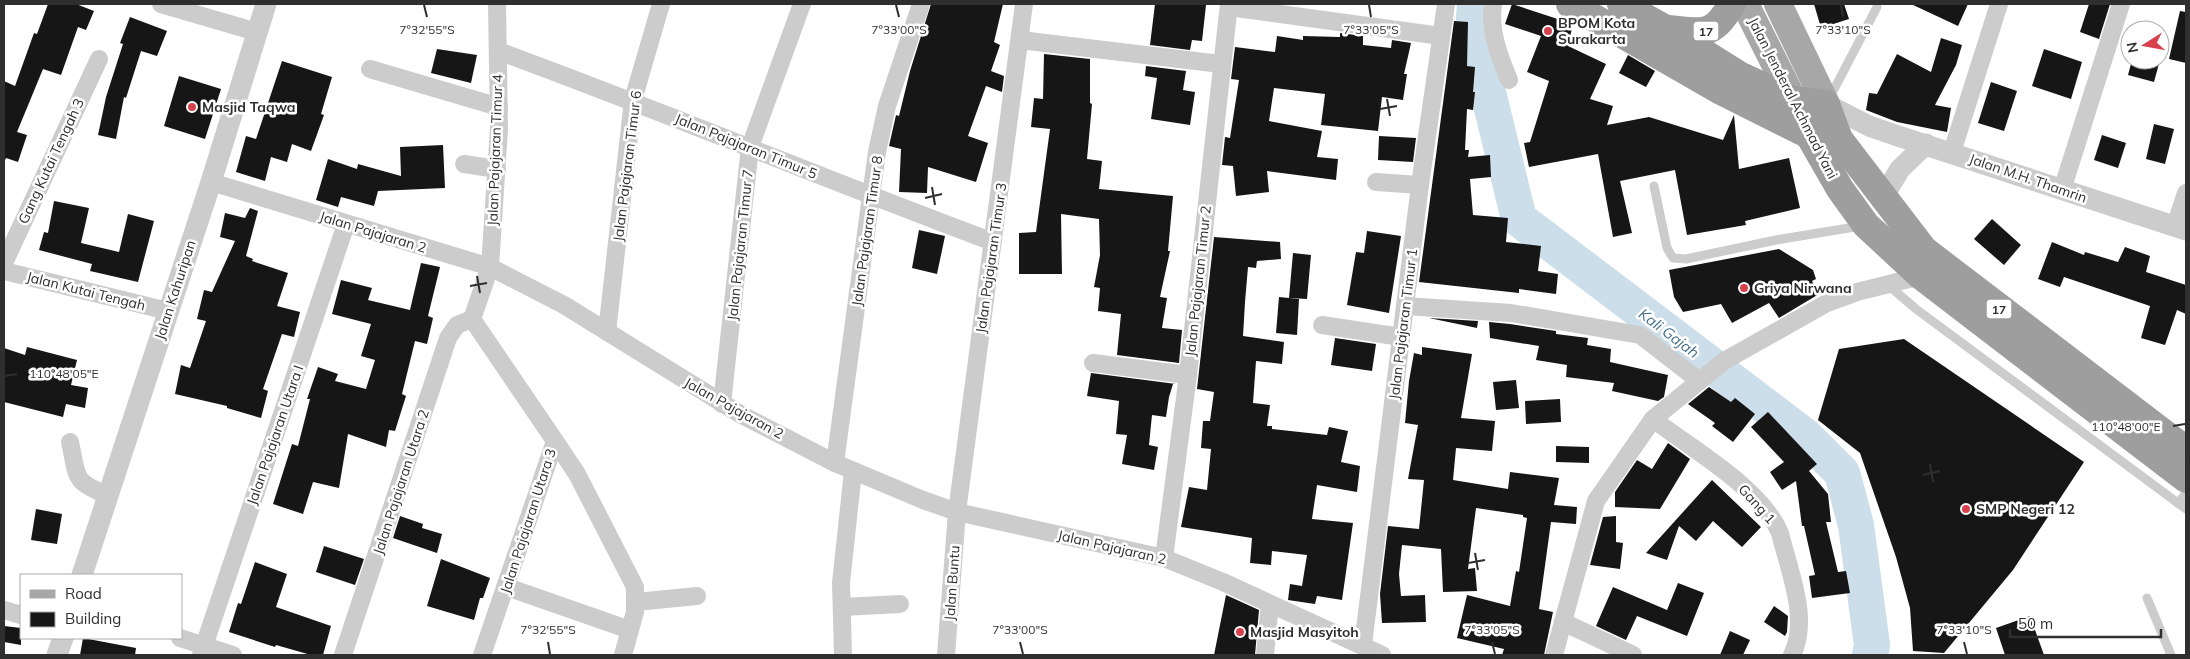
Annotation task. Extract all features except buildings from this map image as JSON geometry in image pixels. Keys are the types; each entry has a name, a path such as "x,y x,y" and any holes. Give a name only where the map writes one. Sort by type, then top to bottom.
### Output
{"highway":[{"path":"1570,4 1721,91 1809,135 1839,139"},
{"name":"17","path":"1621,4 1666,29 1740,76 1793,100 1826,104"},
{"name":"17","path":"1666,29 1702,32 1714,29 1732,4"},
{"name":"Jalan Jenderal Achmad Yani","path":"1793,100 1809,135 1840,189 1866,225 2070,405 2184,497"},
{"name":"Jalan Jenderal Achmad Yani","path":"1826,104 1839,139 1924,250 2186,450"}],"main road":[{"name":"Jalan Jenderal Achmad Yani","path":"1745,4 1793,100"},
{"name":"Jalan Jenderal Achmad Yani","path":"1778,4 1826,104"}],"street":[{"path":"161,4 257,32"},
{"name":"Jalan Kahuripan","path":"82,574 211,182 266,4"},
{"name":"Jalan Pajajaran Timur 4","path":"472,319 490,267 499,107 497,4"},
{"name":"Jalan Pajajaran Timur 6","path":"607,332 632,100 662,4"},
{"name":"Jalan Pajajaran Timur 7","path":"722,404 750,147 802,4"},
{"name":"Jalan Pajajaran Timur 8","path":"836,463 877,152 887,106 921,4"},
{"name":"Jalan Pajajaran Timur 3","path":"957,512 1024,4"},
{"name":"Jalan Pajajaran Timur 1","path":"1362,645 1420,185 1446,4"},
{"path":"1493,4 1491,19 1502,64 1509,80"},
{"path":"1952,152 1999,4"},
{"path":"2062,190 2121,4"},
{"path":"1229,5 1441,36"},
{"name":"Jalan Pajajaran Timur 2","path":"1164,558 1188,375 1229,5"},
{"path":"1020,40 1221,64"},
{"name":"Jalan Pajajaran Timur 5","path":"498,51 632,100 872,197 994,242"},
{"name":"Gang Kutai Tengah 3","path":"4,263 99,59"},
{"path":"370,69 499,107"},
{"name":"Jalan M.H. Thamrin","path":"1826,104 1869,126 2180,228"},
{"path":"1883,197 1900,169 1926,144"},
{"path":"464,164 497,168"},
{"name":"Jalan Pajajaran 2","path":"211,182 490,267 564,305 722,404 836,463 923,500 957,512 1164,558 1382,655"},
{"path":"1376,182 1420,185"},
{"path":"2180,228 2186,193"},
{"name":"Jalan Pajajaran Utara I","path":"202,650 346,224"},
{"name":"Jalan Kutai Tengah","path":"4,271 168,312"},
{"path":"1554,655 1596,501 1653,419 1724,361 1827,304 1887,284 1922,276"},
{"path":"1405,306 1511,313 1640,335 1700,379"},
{"name":"Jalan Pajajaran Utara 3","path":"472,319 555,441 507,587 482,655"},
{"name":"Jalan Pajajaran Utara 2","path":"343,655 448,338 457,326 472,319"},
{"path":"1322,325 1402,337"},
{"path":"1093,363 1188,375"},
{"name":"Gang 1","path":"1653,419 1748,490 1775,522 1780,533 1800,618 1798,644 1792,655"},
{"path":"555,441 577,474 635,587 636,602 623,655"},
{"path":"70,442 79,480 88,487 108,494"},
{"path":"843,655 841,583 853,471"},
{"name":"Jalan Buntu","path":"946,655 957,512"},
{"path":"507,587 630,630"},
{"path":"636,602 697,596"},
{"path":"842,606 900,604"},
{"path":"1265,655 1270,604"},
{"path":"4,610 20,615"},
{"path":"1563,622 1633,655"},
{"path":"57,655 63,639"},
{"path":"182,639 202,650 233,655"}],"lane":[{"path":"1826,104 1877,7"},
{"path":"1654,186 1667,248 1673,258 1686,259 1776,240 1866,225"},
{"path":"1887,284 1916,309 2070,405"},
{"path":"2184,497 2186,492"},
{"path":"2147,598 2171,655"}],"waterway":[{"name":"Kali Gajah","path":"1475,4 1473,31 1519,219 1805,436 1842,473 1856,525 1872,645 1870,655"}],"place":[{"name":"BPOM Kota Surakarta","path":"1548,31"},
{"name":"Masjid Taqwa","path":"192,107"},
{"name":"Griya Nirwana","path":"1744,288"},
{"name":"SMP Negeri 12","path":"1966,509"},
{"name":"Masjid Masyitoh","path":"1240,632"}]}
